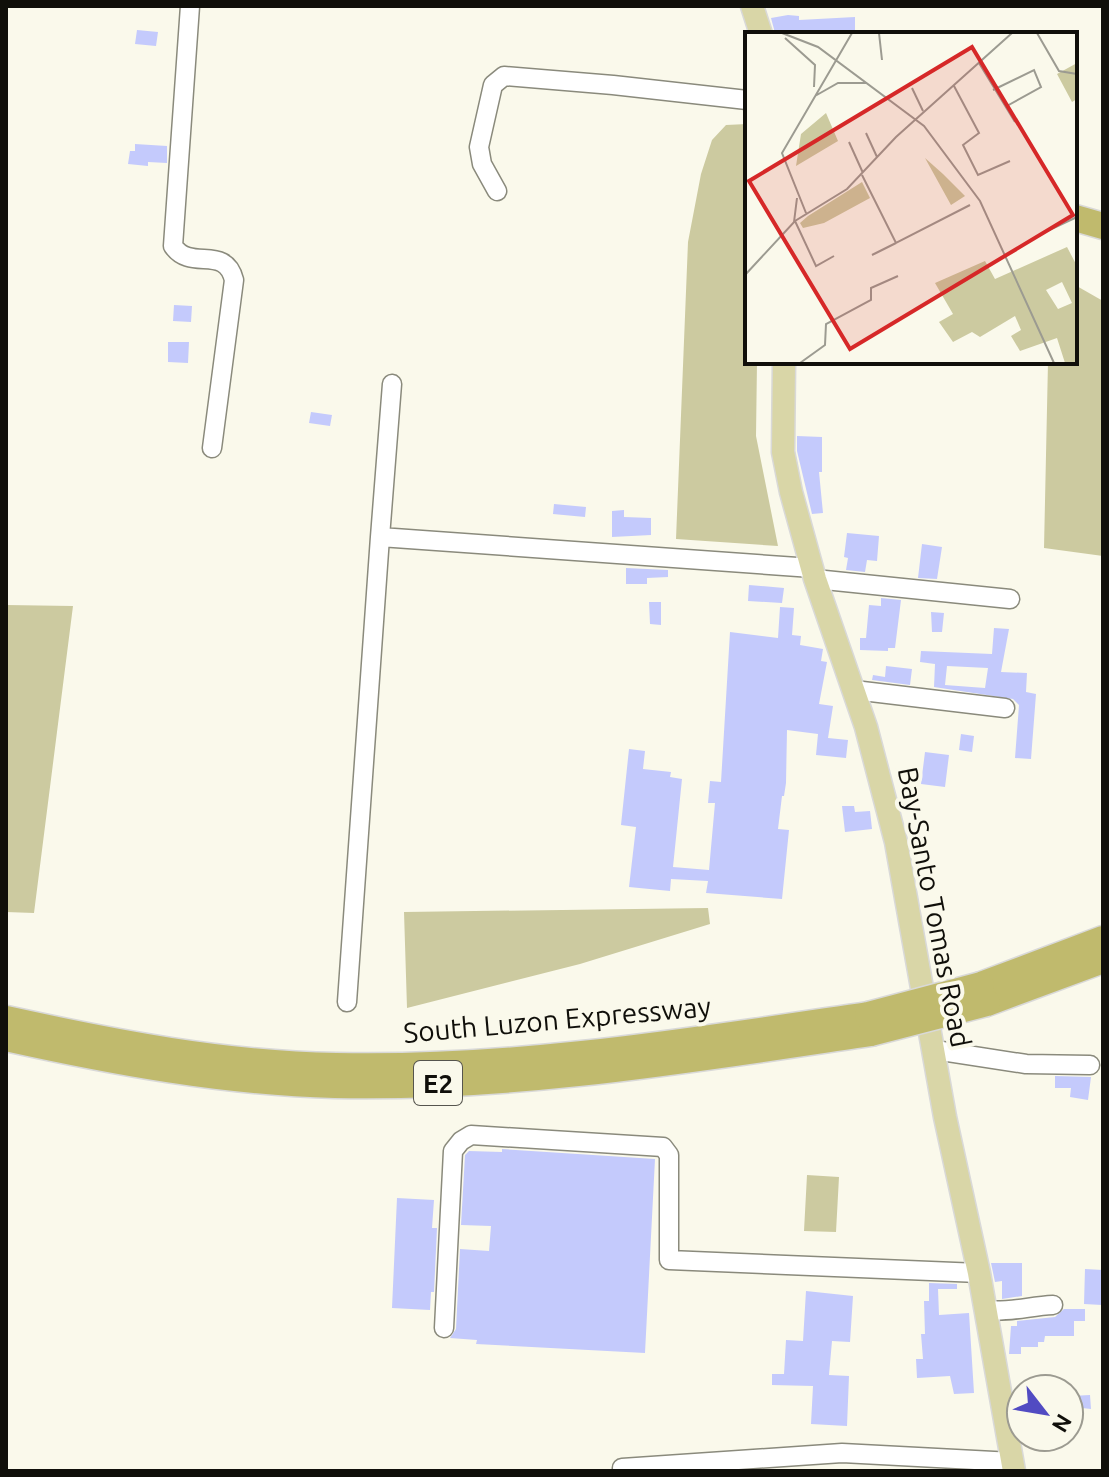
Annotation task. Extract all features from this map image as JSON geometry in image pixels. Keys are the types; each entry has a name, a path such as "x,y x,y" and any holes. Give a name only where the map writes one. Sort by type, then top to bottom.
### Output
{"highway":[{"path":"1077,208 1103,214"},
{"path":"1077,219 1103,226"},
{"name":"South Luzon Expressway","path":"984,994 1103,939"},
{"name":"South Luzon Expressway","path":"6,1038 113,1062 222,1077 335,1085 468,1083 644,1067 870,1024 1103,960"},
{"name":"South Luzon Expressway","path":"6,1019 116,1043 224,1059 335,1066 466,1064 870,1024"}],"main road":[{"path":"752,6 760,32"},
{"name":"Bay-Santo Tomas Road","path":"784,364 783,452 813,573 854,690 896,842 945,1117 979,1273 1014,1466"}],"street":[{"path":"190,6 173,246 180,255 223,261 231,268 234,280 212,448"},
{"path":"497,191 482,164 479,147 493,85 504,76 745,100"},
{"path":"347,1002 392,384"},
{"path":"380,537 813,573 1010,599"},
{"path":"854,690 1005,708"},
{"path":"935,1050 1026,1064 1090,1065"},
{"path":"444,1328 453,1151 471,1135 663,1147 669,1155 669,1260 979,1273"},
{"path":"985,1310 1002,1312 1024,1306 1053,1305"},
{"path":"622,1468 842,1462 1014,1466"}],"shaded area":[{"path":"745,124 745,364 757,364 756,436 778,546 676,539 688,242 701,174 712,140 726,125"},
{"path":"1077,286 1103,301 1103,556 1044,548 1048,364 1077,364"},
{"path":"6,605 73,606 34,913 6,912"},
{"path":"708,908 710,924 580,964 407,1008 404,912"},
{"path":"807,1175 839,1177 836,1232 804,1231"}],"building":[{"path":"788,15 799,16 799,20 855,17 855,32 775,32 771,18"},
{"path":"137,30 158,32 156,46 135,44"},
{"path":"135,144 167,146 167,163 148,162 148,166 128,164 130,151 135,151"},
{"path":"174,305 192,306 191,322 173,321"},
{"path":"168,342 189,342 188,363 168,362"},
{"path":"311,412 332,415 330,426 309,423"},
{"path":"797,436 822,437 822,472 819,472 823,513 812,514 797,451"},
{"path":"554,504 586,507 585,517 553,514"},
{"path":"624,510 624,517 651,518 651,535 612,537 612,511"},
{"path":"847,533 879,536 877,561 867,560 865,572 846,570"},
{"path":"922,544 942,547 937,579 918,578"},
{"path":"626,568 668,570 668,577 647,578 647,584 626,584"},
{"path":"749,585 784,588 782,603 748,601"},
{"path":"881,598 901,600 895,648 888,648 888,651 860,650 860,638 866,638 869,605 881,606"},
{"path":"649,602 661,602 661,625 650,624"},
{"path":"780,607 794,608 792,635 801,636 800,645 823,649 821,661 827,662 819,704 833,706 828,738 848,740 846,758 816,755 818,734 787,730 786,783 778,829 789,830 782,899 706,893 708,881 671,879 670,891 629,887 636,827 621,825 629,749 645,751 643,769 671,772 670,777 682,779 673,867 709,870 715,803 708,803 710,781 721,782 730,632 778,638"},
{"path":"931,612 944,613 942,632 932,632"},
{"path":"994,628 1009,629 1001,672 1027,673 1026,692 1036,694 1031,759 1015,758 1019,705 1013,699 934,687 935,664 920,662 921,651 992,654","holes":["947,666 988,668 985,688 945,685"]},
{"path":"886,666 912,669 910,685 872,680 873,675 885,677"},
{"path":"961,734 974,736 972,752 959,750"},
{"path":"925,752 949,755 945,787 921,784"},
{"path":"842,806 854,806 855,812 870,811 872,829 845,832"},
{"path":"1055,1076 1091,1077 1088,1100 1070,1097 1071,1088 1055,1088"},
{"path":"502,1149 655,1159 645,1353 476,1344 477,1340 450,1338 456,1329 460,1249 489,1251 491,1226 461,1225 465,1155 469,1151 502,1152"},
{"path":"397,1198 434,1200 432,1228 437,1228 434,1292 431,1292 430,1310 392,1308"},
{"path":"991,1263 1022,1263 1022,1296 1002,1299 1002,1281 995,1282"},
{"path":"1085,1269 1103,1270 1102,1305 1084,1304"},
{"path":"929,1283 957,1284 957,1289 938,1289 939,1315 969,1313 974,1393 954,1394 950,1376 917,1378 916,1359 923,1359 921,1334 925,1334 924,1301 929,1301"},
{"path":"806,1291 853,1296 850,1342 832,1341 829,1375 849,1376 847,1426 811,1424 813,1386 772,1385 772,1374 784,1374 786,1340 803,1341"},
{"path":"1064,1309 1085,1309 1085,1321 1074,1321 1074,1336 1045,1336 1044,1342 1038,1342 1038,1347 1021,1347 1021,1354 1009,1354 1011,1326 1017,1326 1017,1321 1055,1317"},
{"path":"1085,1395 1090,1395 1091,1409 1085,1408"}]}
